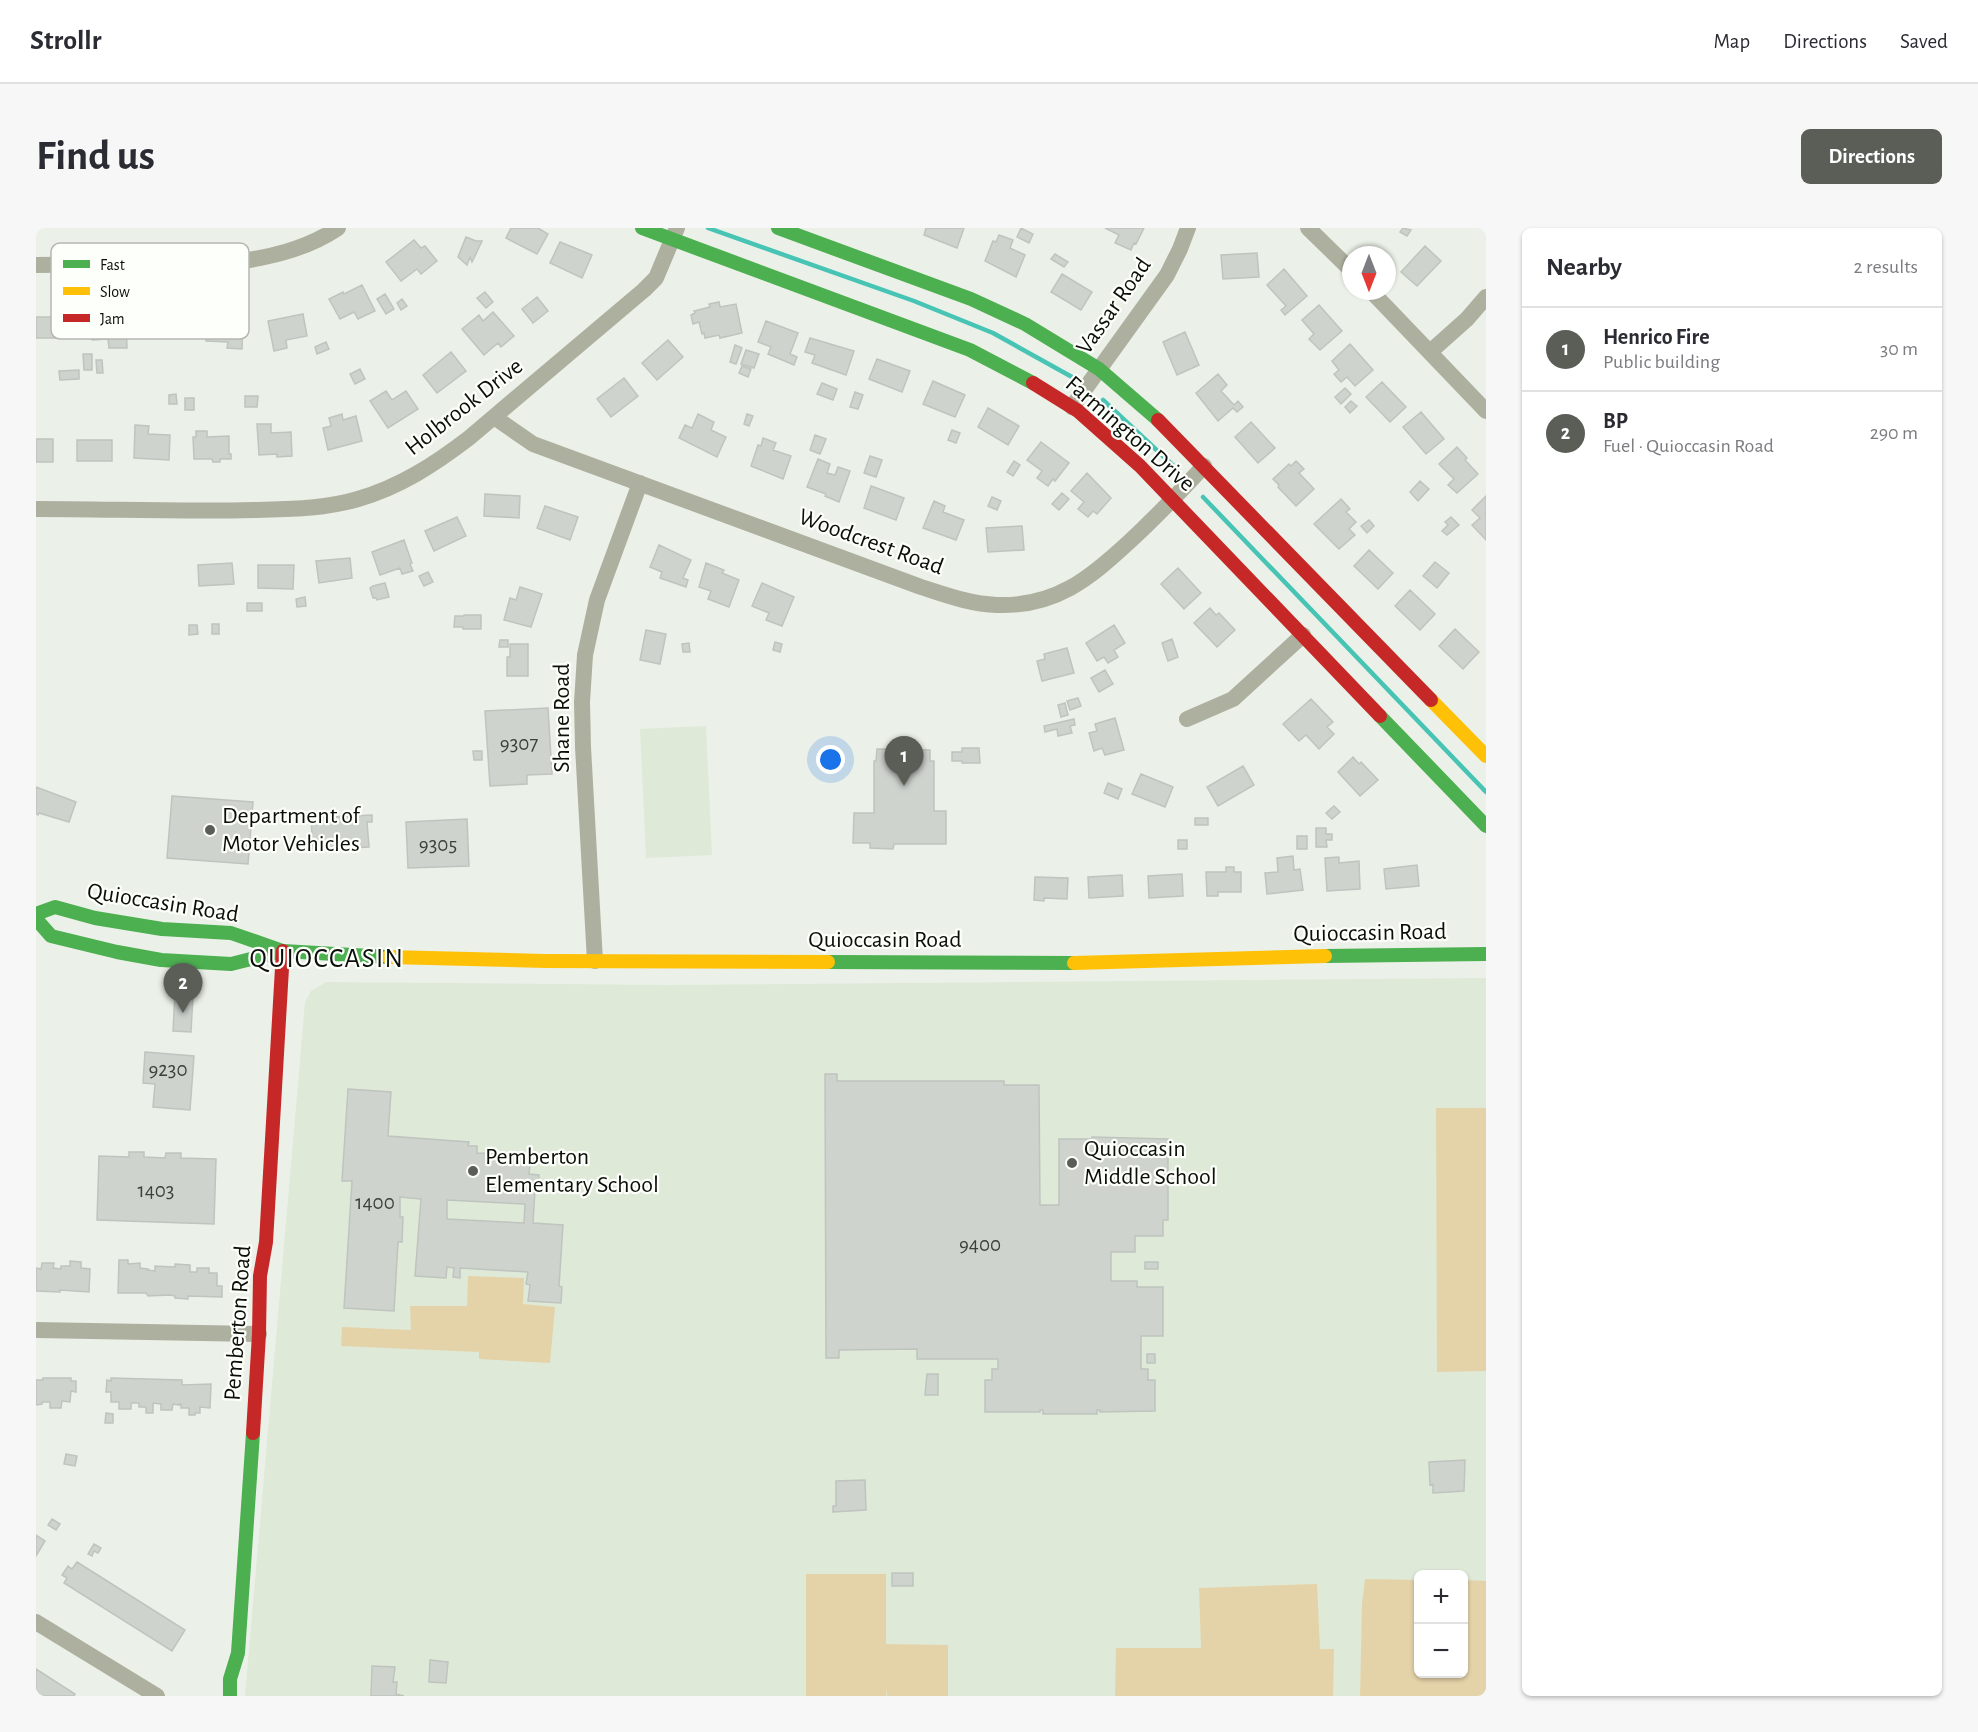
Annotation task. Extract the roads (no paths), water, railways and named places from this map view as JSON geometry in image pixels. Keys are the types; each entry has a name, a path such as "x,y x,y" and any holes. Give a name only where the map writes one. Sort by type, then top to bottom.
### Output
{"street":[{"path":"249,261 285,253 315,241 338,228"},
{"name":"Farmington Drive","path":"642,228 675,234 970,350 1045,389 1072,407 1140,466 1173,499 1486,826"},
{"name":"Farmington Drive","path":"778,228 971,299 1025,324 1099,369 1137,400 1204,466 1486,756"},
{"name":"Vassar Road","path":"1072,407 1167,275 1188,228"},
{"path":"1308,228 1342,261"},
{"name":"Holbrook Drive","path":"36,510 186,512 305,508 342,503 393,487 455,449 644,290 656,278 675,234"},
{"path":"36,265 51,265"},
{"path":"1430,352 1467,319 1486,297"},
{"path":"1380,300 1486,411"},
{"name":"Woodcrest Road","path":"494,417 533,444 921,587 969,602 997,605 1040,600 1063,592 1086,580 1113,558 1204,466"},
{"name":"Shane Road","path":"596,961 583,747 582,702 585,655 597,600 640,483"},
{"path":"1187,719 1233,699 1303,635"},
{"name":"Quioccasin Road","path":"36,914 55,907 95,918 162,929 231,933 283,951 413,958 1090,963 1344,955 1486,954"},
{"name":"Quioccasin Road","path":"36,919 51,936 161,960 231,964 283,951"},
{"name":"Pemberton Road","path":"230,1696 230,1679 238,1650 259,1334 260,1276 266,1242 283,951"},
{"path":"36,1330 259,1334"},
{"path":"36,1622 157,1696"}],"waterway":[{"path":"708,228 914,301 993,333 1072,377"},
{"path":"1103,400 1178,470"},
{"path":"1203,497 1486,792"}],"place":[{"name":"Henrico Fire","path":"904,786"},
{"name":"Department of Motor Vehicles","path":"210,830"},
{"name":"BP","path":"183,1013"},
{"name":"Quioccasin Middle School","path":"1072,1163"},
{"name":"Pemberton Elementary School","path":"473,1171"}],"district":[{"name":"QUIOCCASIN","path":"327,958"}]}
